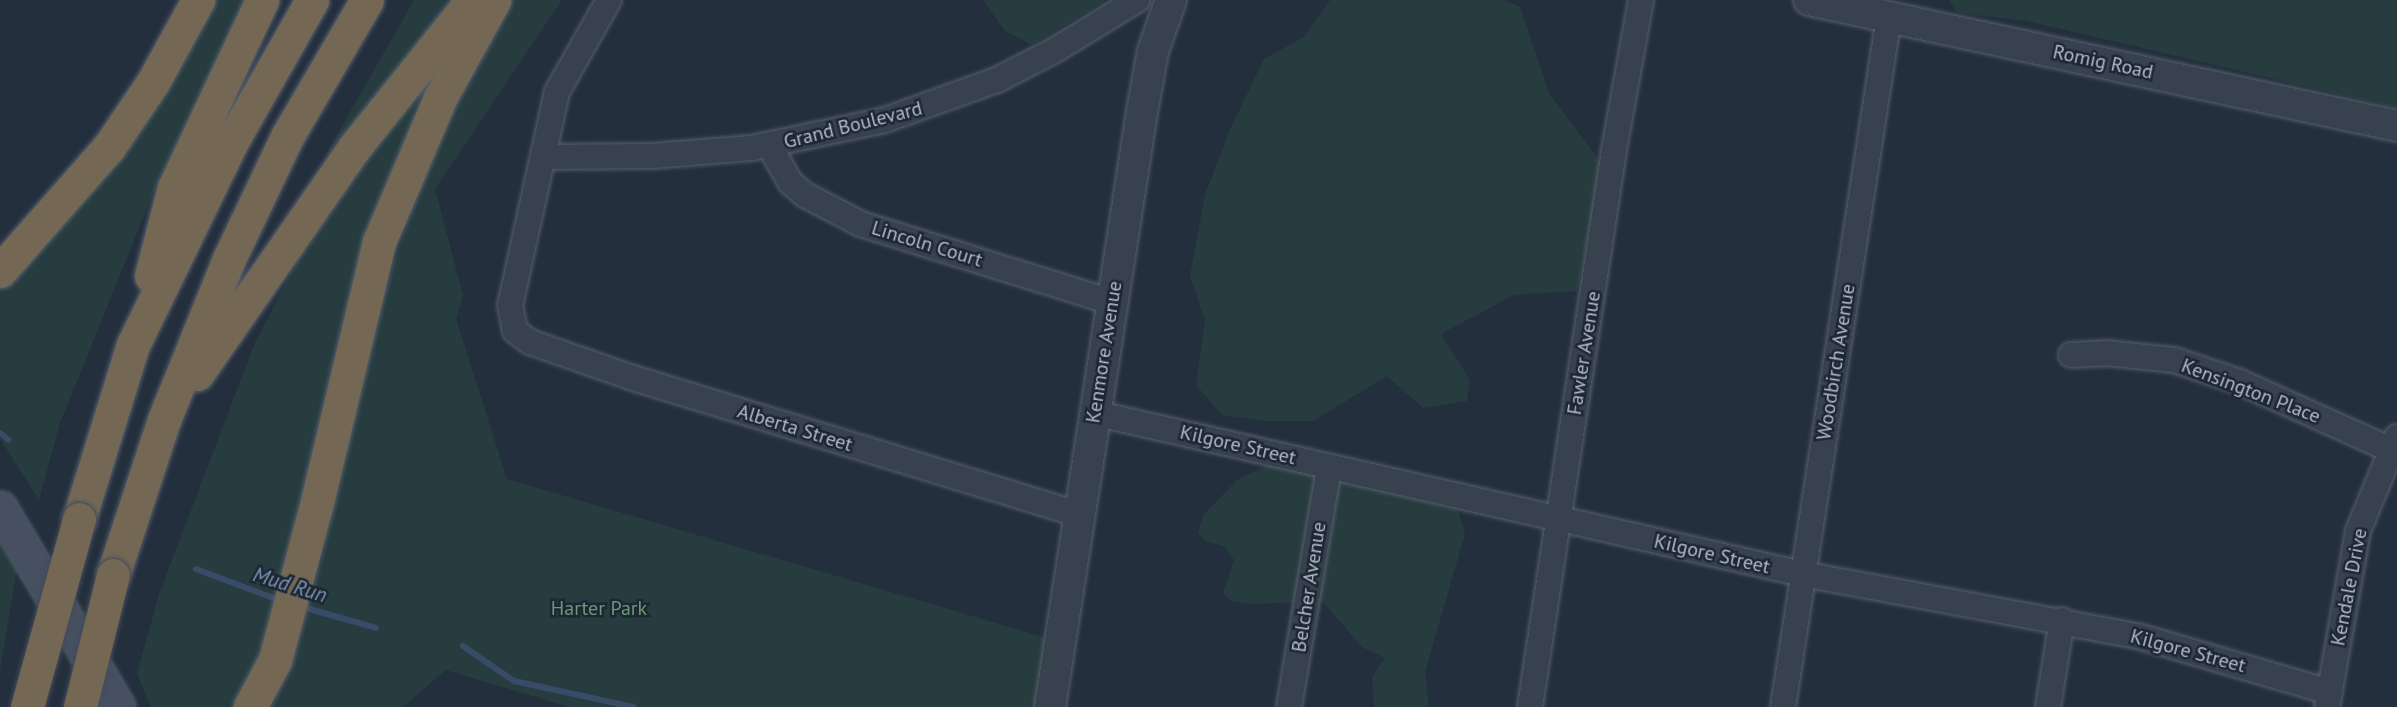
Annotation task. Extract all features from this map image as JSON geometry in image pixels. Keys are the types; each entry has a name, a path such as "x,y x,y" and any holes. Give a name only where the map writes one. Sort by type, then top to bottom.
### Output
{"highway":[{"path":"0,271 115,138 174,47 198,0"},
{"path":"27,707 79,519 133,345 174,188 262,0"},
{"path":"133,345 232,141 312,0"},
{"path":"80,707 113,575 164,420 229,259 288,135 367,0"},
{"path":"164,420 354,148 472,0"},
{"path":"250,707 275,660 318,498 379,242 440,98 494,0"}],"main road":[{"path":"0,508 118,707"}],"street":[{"path":"543,157 557,92 609,0"},
{"name":"Grand Boulevard","path":"543,157 652,156 769,145 885,120 952,98 1028,65 1137,0"},
{"name":"Kenmore Avenue","path":"1050,707 1078,514 1153,51 1171,0"},
{"name":"Fawler Avenue","path":"1530,707 1614,150 1641,0"},
{"name":"Romig Road","path":"1809,0 2397,126"},
{"name":"Woodbirch Avenue","path":"1783,707 1889,17"},
{"name":"Lincoln Court","path":"769,145 790,182 840,214 1112,302"},
{"name":"Alberta Street","path":"543,157 510,305 515,331 530,342 633,378 1078,514"},
{"name":"Kensington Place","path":"2071,355 2106,353 2174,360 2240,382 2394,443"},
{"name":"Kilgore Street","path":"1094,413 1802,574 2062,620 2160,642 2328,700"},
{"name":"Kendale Drive","path":"2328,700 2358,531 2394,443"},
{"name":"Belcher Avenue","path":"1289,707 1329,467"},
{"path":"2048,707 2062,620"}],"green space":[{"path":"209,0 248,0 150,201 60,423 39,500 0,439 0,288 150,105"},
{"path":"414,0 455,0 337,158 326,154"},
{"name":"Harter Park","path":"508,0 562,0 435,189 463,295 456,319 507,479 1054,640 1043,707 569,707 446,670 403,707 272,707 323,557 376,318 423,175 448,115"},
{"path":"983,0 1107,0 1032,45 1005,31"},
{"path":"1330,0 1505,0 1520,7 1549,93 1603,165 1577,291 1514,295 1441,334 1470,380 1467,401 1423,408 1387,376 1313,421 1265,421 1222,415 1196,385 1205,320 1190,275 1205,195 1230,129 1264,59 1305,36"},
{"path":"1949,0 2397,0 2397,108 2027,21 1957,13"},
{"path":"437,57 446,63 270,642 240,707 151,707 137,674 159,594 253,348 303,248"},
{"path":"1272,463 1458,510 1465,534 1425,672 1429,707 1374,707 1372,677 1385,658 1362,647 1322,601 1254,604 1232,601 1223,594 1234,560 1224,546 1205,541 1198,532 1204,514 1237,480"},
{"path":"0,542 17,570 0,671"}],"waterway":[{"name":"Mud Run","path":"0,433 9,440"},
{"name":"Mud Run","path":"196,569 281,601"},
{"name":"Mud Run","path":"299,606 376,628"},
{"name":"Mud Run","path":"463,646 514,681 633,707"}]}
